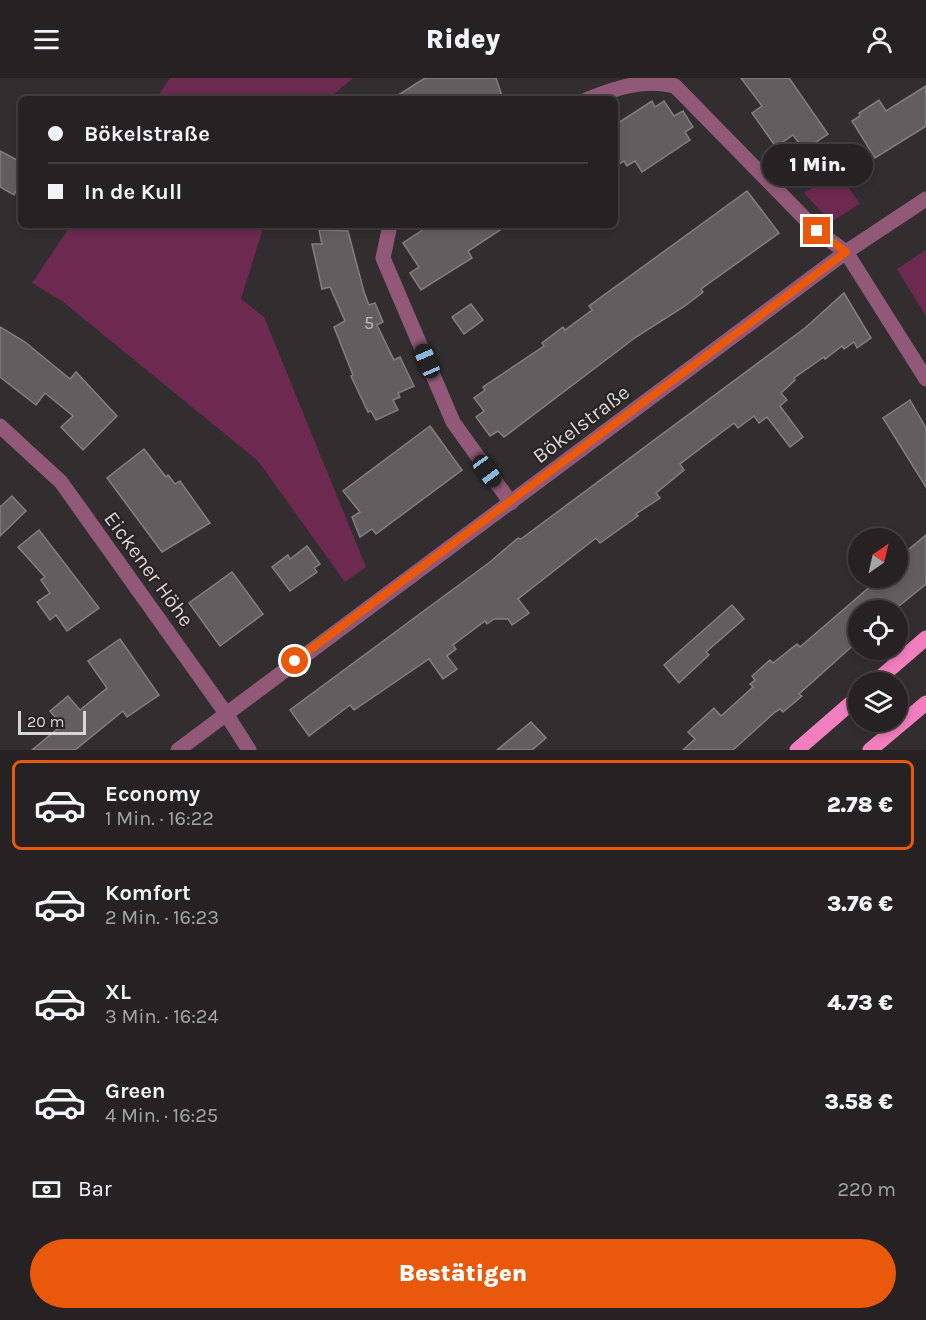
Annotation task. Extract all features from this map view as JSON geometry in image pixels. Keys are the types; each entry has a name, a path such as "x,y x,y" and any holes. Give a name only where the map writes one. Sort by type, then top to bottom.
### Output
{"main road":[{"path":"887,672 926,638"},
{"path":"870,750 926,703"},
{"path":"796,750 848,706"}],"street":[{"path":"597,96 644,80 661,80 675,86 817,231 846,252 926,379"},
{"name":"Bökelstraße","path":"178,750 225,712 511,503 846,252 926,200"},
{"path":"389,228 383,258 453,422 511,503"},
{"name":"Eickener Höhe","path":"0,426 61,482 225,712 249,750"}],"shaded area":[{"path":"170,78 353,78 332,96 158,96"},
{"path":"838,172 860,204 831,222 804,193"},
{"path":"69,228 263,228 241,299 264,317 366,567 345,582 258,461 62,301 32,283"},
{"path":"926,250 926,316 897,269"}],"building":[{"path":"425,78 496,78 502,96 397,96"},
{"path":"741,78 789,78 828,134 804,150 793,135 776,147 752,113 762,106"},
{"path":"926,86 926,126 875,158 852,121 860,116 859,113 879,100 886,111"},
{"path":"652,101 655,107 664,101 674,116 683,111 693,127 685,132 690,140 642,172 635,161 627,166 624,161 618,165 618,123"},
{"path":"0,151 18,160 18,188 14,195 0,187"},
{"path":"747,191 779,233 701,289 703,292 685,306 636,337 504,437 498,431 490,436 476,417 484,411 474,398 485,390 483,387 544,346 542,343 563,327 565,330 592,310 589,306"},
{"path":"426,228 503,228 468,251 472,258 421,290 410,273 419,267 403,243"},
{"path":"319,230 348,231 369,305 375,303 383,322 377,325 394,360 400,357 414,386 398,393 400,397 393,400 398,410 376,420 371,411 368,412 351,376 353,375 334,327 345,321 330,287 322,289 312,244 322,244"},
{"path":"844,293 871,338 857,348 854,342 844,349 842,346 825,359 824,357 794,378 795,380 781,393 787,400 780,406 803,437 790,447 767,417 759,423 754,416 738,428 734,423 680,464 684,470 656,493 660,498 636,514 638,516 600,543 596,538 518,599 529,613 512,625 508,619 494,619 487,624 485,621 453,645 456,649 447,656 457,669 443,679 429,659 354,710 350,705 309,736 290,710 490,562 518,538 521,539 805,328"},
{"path":"471,304 483,320 464,334 452,317"},
{"path":"0,327 25,342 70,379 76,372 117,416 83,450 61,427 73,416 45,393 36,405 0,377"},
{"path":"910,400 926,428 926,487 883,418"},
{"path":"430,426 462,470 376,534 372,529 360,537 352,517 360,512 343,491"},
{"path":"144,449 166,477 168,475 175,484 180,481 210,523 162,552 107,478"},
{"path":"12,496 26,511 0,536 0,507"},
{"path":"39,530 99,608 67,631 56,615 50,620 37,602 50,593 41,580 45,577 18,547"},
{"path":"926,535 926,584 906,600 854,600 868,588 908,588 908,550"},
{"path":"307,546 320,564 314,568 317,572 290,591 272,567 288,555 290,559"},
{"path":"232,572 263,614 220,646 189,603"},
{"path":"732,605 744,619 706,652 709,655 679,683 664,665"},
{"path":"848,606 848,650 799,694 802,696 783,712 780,709 775,712 733,750 683,750 695,739 688,732 714,708 721,716 753,687 750,684 755,680 752,676 770,660 773,663 797,644 800,647"},
{"path":"120,639 159,695 127,717 123,711 75,750 32,750 62,725 50,711 68,696 80,710 107,688 88,661"},
{"path":"531,722 546,738 532,750 497,750"}],"route":[{"path":"295,661 511,503 846,252 817,231"}]}
